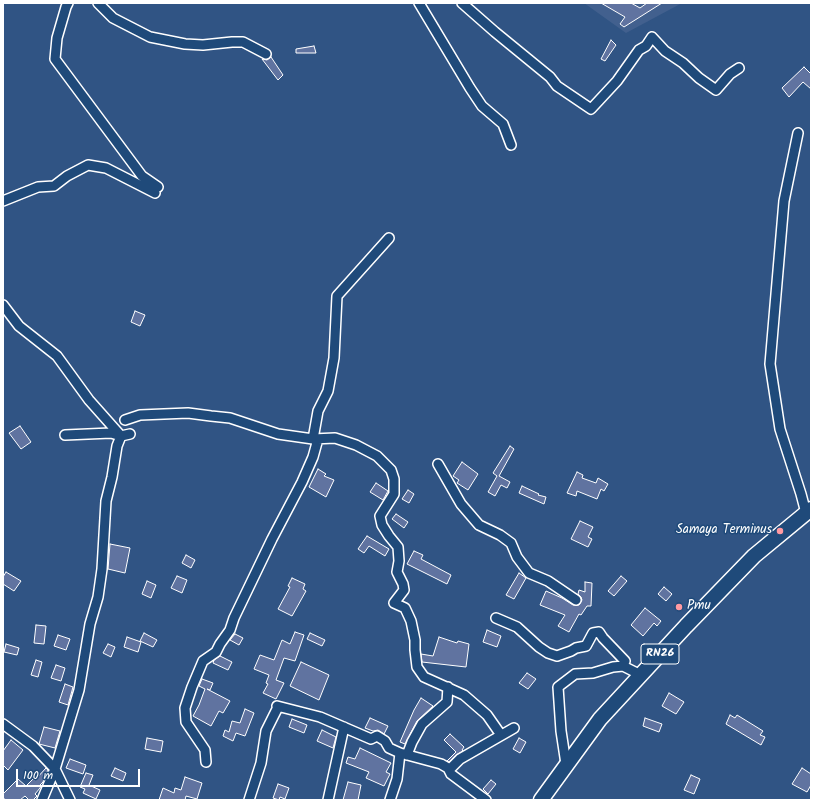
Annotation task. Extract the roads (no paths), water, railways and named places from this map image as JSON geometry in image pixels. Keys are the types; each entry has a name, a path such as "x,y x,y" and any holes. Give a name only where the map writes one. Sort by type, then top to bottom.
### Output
{"main road":[{"name":"RN26","path":"541,800 600,719 686,626 754,556 808,511"}],"street":[{"path":"3,201 38,187 54,186 67,176 88,165 106,168 156,190 142,176 55,59 57,38 68,3"},
{"path":"98,3 113,18 150,38 185,44 203,45 243,42 266,54"},
{"path":"419,3 482,106 503,124 511,145"},
{"path":"462,3 550,78 557,86 591,109 617,81 638,50 646,46 652,38 665,51 683,63 699,78 716,90 730,74 739,68"},
{"path":"798,133 784,201 770,364 780,429 808,511"},
{"path":"206,762 205,750 186,722 185,708 192,687 203,661 216,652 230,630 234,618 313,457 318,411 328,391 334,358 337,296 389,238"},
{"path":"3,305 19,326 57,356 89,400 125,435"},
{"path":"125,420 140,415 188,413 230,418 278,434 315,439 335,438 356,445 377,456 391,470 394,479 394,494 380,516 382,525 398,547 399,561 397,572 403,584 404,590 394,603 405,608 411,621 415,640 417,667 424,677 464,695 487,715 501,735"},
{"path":"64,435 111,433 125,435"},
{"path":"42,800 54,769 79,690 90,624 98,597 102,569 106,501 117,446 125,435"},
{"path":"438,464 461,504 479,525 500,535 511,543 517,557 529,573 548,581 576,600"},
{"path":"496,618 517,627 548,653 557,656 576,648 586,646 593,633 599,632 625,661 623,666"},
{"path":"566,764 561,731 558,687 575,674 593,673 613,667 623,666 641,675"},
{"path":"383,800 389,800 404,754 422,724 447,702 448,687"},
{"path":"249,800 261,763 266,731 277,707 320,717 371,739 377,736 385,741 389,748 404,754 441,764 449,770 451,774 486,800"},
{"path":"3,724 33,746 54,769 70,800"},
{"path":"328,800 344,727"},
{"path":"449,770 460,759 514,728"}],"place":[{"name":"Samaya Terminus","path":"780,531"},
{"name":"Pmu","path":"679,607"}]}
